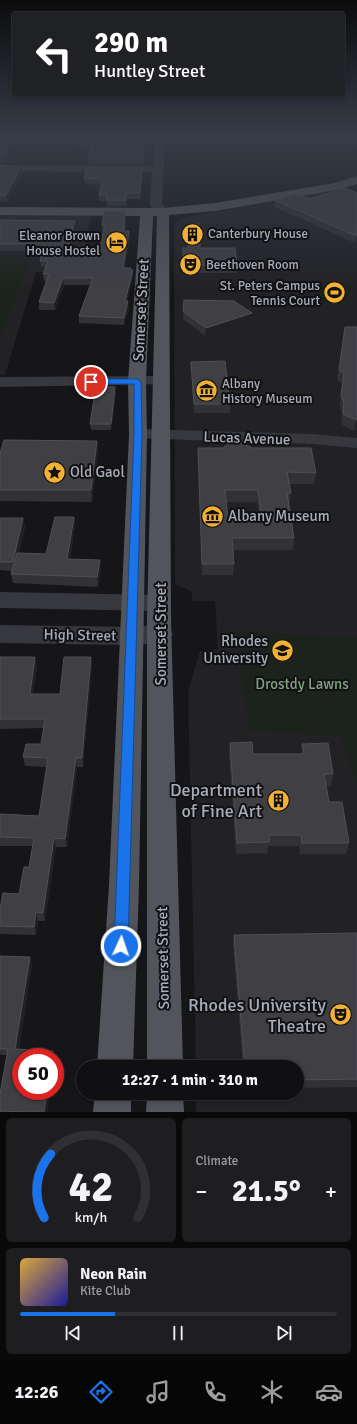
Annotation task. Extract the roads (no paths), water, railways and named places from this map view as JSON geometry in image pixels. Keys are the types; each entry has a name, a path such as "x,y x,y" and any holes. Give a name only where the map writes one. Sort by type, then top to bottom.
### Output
{"main road":[{"path":"0,211 155,210 223,205 319,189"},
{"name":"Somerset Street","path":"115,1060 124,885 138,434 137,382 152,300 155,210"},
{"name":"Somerset Street","path":"152,300 162,381 160,603 165,1060"},
{"path":"112,1112 113,1100"},
{"path":"165,1100 165,1112"}],"street":[{"name":"Somerset Street","path":"155,210 156,189"},
{"path":"0,382 162,381"},
{"name":"Lucas Avenue","path":"138,434 305,439 357,443"},
{"path":"0,600 132,601 160,603"},
{"name":"High Street","path":"0,634 131,636 161,634"}],"place":[{"name":"Canterbury House","path":"193,234"},
{"name":"Eleanor Brown House Hostel","path":"116,243"},
{"name":"Beethoven Room","path":"191,265"},
{"name":"St. Peters Campus Tennis Court","path":"335,293"},
{"name":"Albany History Museum","path":"206,391"},
{"name":"Old Gaol","path":"54,472"},
{"name":"Albany Museum","path":"213,516"},
{"name":"Rhodes University","path":"283,650"},
{"name":"Department of Fine Art","path":"278,800"},
{"name":"Rhodes University Theatre","path":"341,1015"}],"park label":[{"name":"Drostdy Lawns","path":"302,684"}]}
